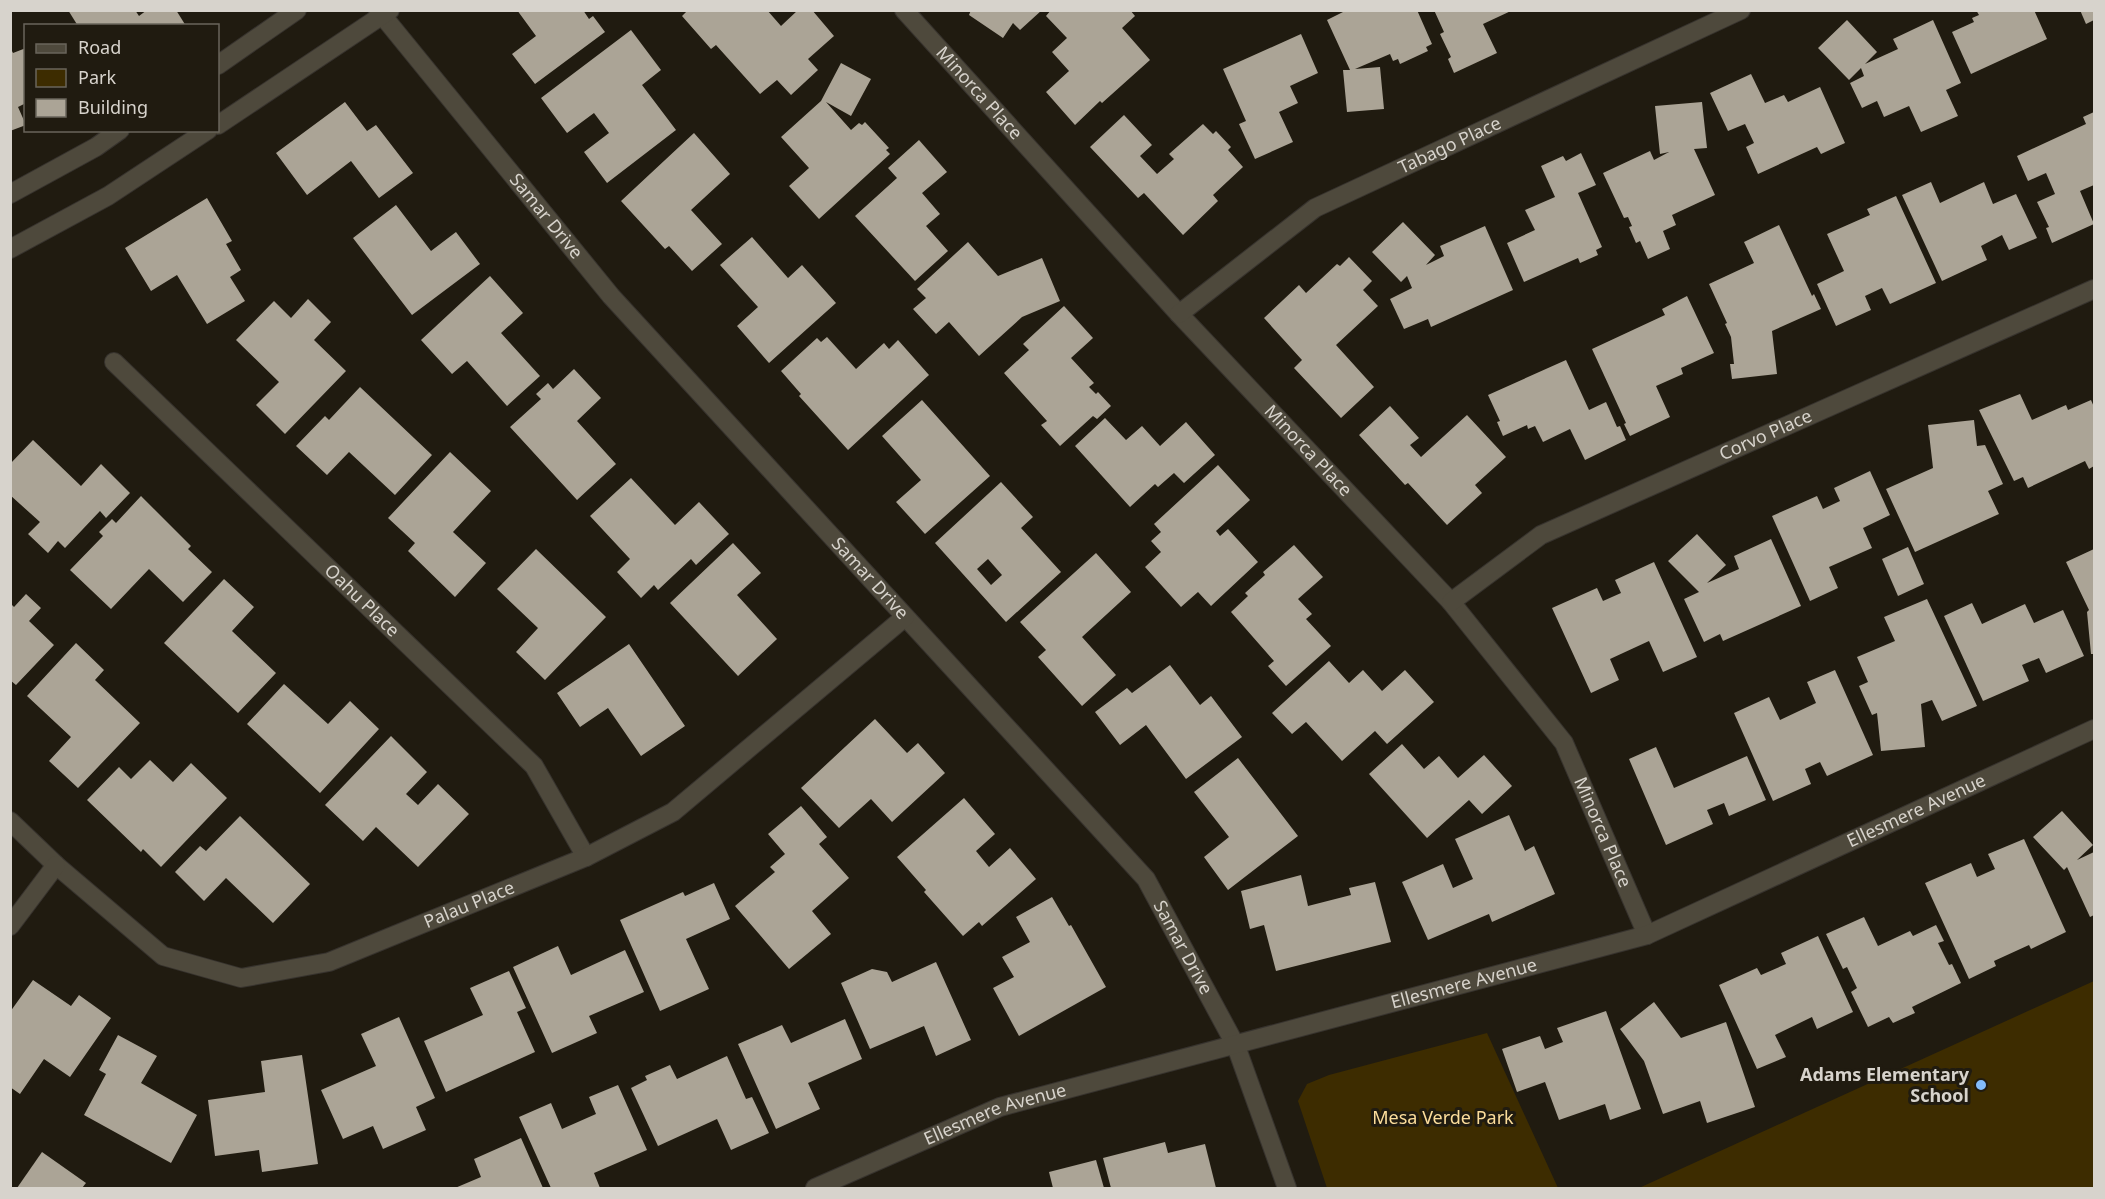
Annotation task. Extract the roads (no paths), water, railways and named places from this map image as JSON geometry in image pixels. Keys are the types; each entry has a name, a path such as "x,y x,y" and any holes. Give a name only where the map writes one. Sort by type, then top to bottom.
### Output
{"street":[{"path":"219,63 297,10"},
{"name":"Minorca Place","path":"904,10 1179,314 1451,602 1564,742 1647,935"},
{"name":"Tabago Place","path":"1179,314 1315,208 1741,10"},
{"path":"219,123 384,12"},
{"name":"Samar Drive","path":"384,12 612,296 1146,879 1236,1046 1287,1188"},
{"path":"10,194 96,147 117,132"},
{"path":"10,249 108,196 205,132"},
{"name":"Corvo Place","path":"1451,602 1541,535 2094,289"},
{"name":"Oahu Place","path":"114,362 534,766 586,857"},
{"name":"Palau Place","path":"10,821 56,865 163,956 241,978 330,962 586,857 673,812 905,617"},
{"name":"Ellesmere Avenue","path":"815,1188 1000,1107 1647,935 2094,729"},
{"path":"10,926 56,865"}],"place":[{"name":"Adams Elementary School","path":"1981,1085"}],"park label":[{"name":"Mesa Verde Park","path":"1443,1118"}]}
